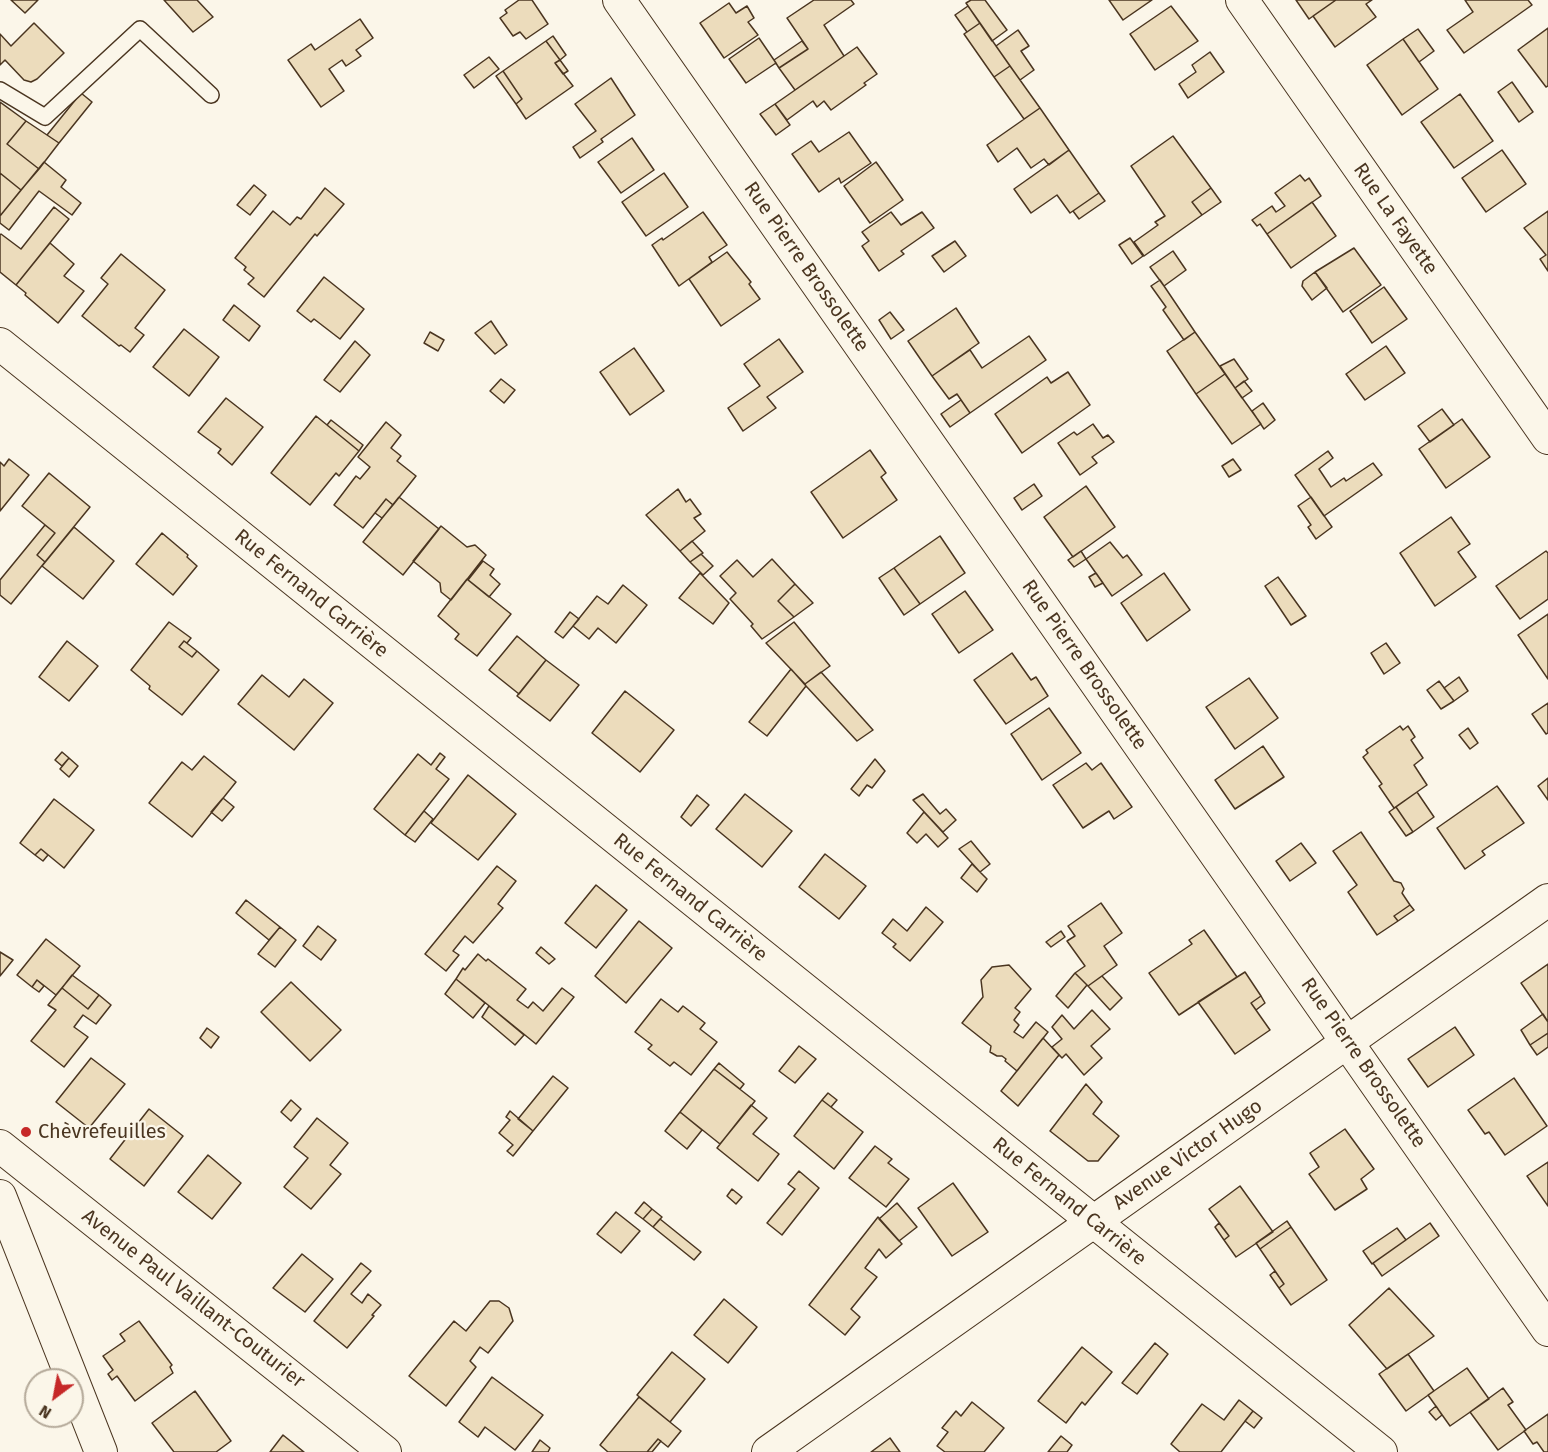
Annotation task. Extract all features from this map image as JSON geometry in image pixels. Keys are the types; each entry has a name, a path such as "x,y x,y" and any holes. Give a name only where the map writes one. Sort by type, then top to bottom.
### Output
{"street":[{"name":"Rue Pierre Brossolette","path":"619,0 1548,1330"},
{"name":"Rue La Fayette","path":"1242,0 1548,438"},
{"name":"Rue Fernand Carrière","path":"0,344 1381,1452"},
{"name":"Avenue Victor Hugo","path":"768,1452 1548,900"},
{"name":"Avenue Paul Vaillant-Couturier","path":"0,1146 385,1452"},
{"path":"0,1196 101,1452"}],"lane":[{"path":"0,90 45,117 140,29 211,95"}],"building":[{"path":"11,0 38,0 25,13"},
{"path":"164,0 197,0 213,17 193,32"},
{"path":"519,0 532,0 548,24 526,39 520,32 513,36 500,18 507,13 505,10"},
{"path":"814,0 851,0 854,4 824,25 844,56 795,90 779,68 808,49 787,18"},
{"path":"971,0 985,0 1007,30 992,41 966,3"},
{"path":"1109,0 1152,0 1123,20"},
{"path":"1296,0 1336,0 1309,19"},
{"path":"1336,0 1372,0 1366,4 1376,17 1335,47 1313,16"},
{"path":"1465,0 1528,0 1532,5 1464,53 1447,30 1473,12"},
{"path":"729,3 736,13 747,6 754,18 748,22 758,35 724,58 700,23"},
{"path":"968,6 980,23 967,32 955,15"},
{"path":"1171,6 1198,41 1155,70 1130,34"},
{"path":"360,19 373,38 356,50 361,56 346,66 342,60 329,69 344,91 321,107 288,60 311,44 315,50"},
{"path":"34,23 64,53 31,82 24,80 5,60 0,65 0,34 11,46"},
{"path":"980,23 1010,66 994,77 964,34"},
{"path":"1548,28 1548,86 1546,87 1518,50"},
{"path":"1418,29 1434,51 1419,62 1403,39"},
{"path":"1018,30 1029,46 1021,51 1034,70 1020,80 996,46"},
{"path":"553,36 566,55 560,60 546,41"},
{"path":"759,38 776,63 746,83 729,59"},
{"path":"1403,39 1438,89 1402,115 1367,65"},
{"path":"546,41 560,60 555,63 573,86 526,119 516,104 522,99 503,71"},
{"path":"802,41 808,49 779,68 774,60"},
{"path":"857,47 877,74 864,83 866,85 831,110 824,101 817,107 813,101 787,120 775,104"},
{"path":"1210,52 1224,72 1188,98 1179,84 1196,72 1192,65"},
{"path":"489,57 499,69 474,88 464,75"},
{"path":"560,60 568,71 563,74 555,63"},
{"path":"1010,66 1040,108 1024,119 994,77"},
{"path":"503,71 522,99 516,104 496,76"},
{"path":"611,78 635,115 601,139 603,142 580,158 573,147 596,131 575,104"},
{"path":"1512,82 1533,112 1519,122 1498,92"},
{"path":"81,93 92,102 59,143 47,135"},
{"path":"1460,94 1493,141 1454,168 1421,122"},
{"path":"0,102 26,121 7,144 39,169 21,190 0,173"},
{"path":"775,104 790,125 776,135 760,114"},
{"path":"1040,108 1069,150 1049,165 1044,159 1031,168 1017,148 998,162 987,145"},
{"path":"26,121 59,143 39,169 7,144"},
{"path":"849,132 871,163 841,183 839,178 819,192 792,154 811,141 819,152"},
{"path":"1173,136 1211,188 1192,202 1202,215 1144,256 1134,242 1158,225 1155,222 1165,216 1131,166"},
{"path":"632,138 654,170 621,193 598,162"},
{"path":"1069,150 1099,193 1070,213 1057,195 1031,213 1014,189"},
{"path":"1502,150 1526,184 1486,212 1462,178"},
{"path":"44,162 66,180 61,187 81,203 72,215 39,191 9,230 0,223 0,216"},
{"path":"876,162 903,200 870,223 844,186"},
{"path":"0,173 21,190 0,216"},
{"path":"664,173 688,207 646,236 622,202"},
{"path":"1300,175 1305,181 1309,178 1321,196 1267,234 1260,224 1257,226 1252,220 1272,206 1276,212 1285,206 1275,193"},
{"path":"254,185 266,195 250,215 237,205"},
{"path":"325,188 344,204 317,236 315,234 264,297 248,284 254,278 235,258 273,211 290,225 297,217 301,219"},
{"path":"1211,188 1221,202 1202,215 1192,202"},
{"path":"1099,193 1105,201 1079,219 1073,211"},
{"path":"1312,202 1336,236 1291,268 1267,234"},
{"path":"54,207 69,219 16,285 0,272 0,235 21,249"},
{"path":"1548,211 1548,271 1540,259 1546,255 1524,228"},
{"path":"703,212 727,245 709,257 712,262 679,286 652,245"},
{"path":"891,212 901,225 922,212 934,228 901,251 904,254 879,271 862,246 869,241 862,232"},
{"path":"1130,238 1143,256 1132,264 1119,245"},
{"path":"955,241 966,256 944,272 932,256"},
{"path":"50,243 74,264 64,276 84,291 58,323 16,285"},
{"path":"1354,248 1381,285 1343,312 1315,272"},
{"path":"1173,251 1186,270 1164,286 1150,267"},
{"path":"727,252 751,282 749,284 760,299 721,326 689,279"},
{"path":"121,254 165,290 135,328 144,335 130,352 82,316 108,284 101,278"},
{"path":"1315,272 1327,288 1312,300 1302,286 1303,281"},
{"path":"324,277 364,309 340,339 314,319 311,322 297,311"},
{"path":"1160,280 1195,332 1184,340 1163,310 1166,307 1151,286"},
{"path":"1384,287 1407,319 1372,343 1350,311"},
{"path":"234,305 260,326 249,341 223,320"},
{"path":"956,308 979,343 932,376 908,341"},
{"path":"890,312 904,330 891,339 879,320"},
{"path":"491,321 507,345 495,354 475,333"},
{"path":"184,329 219,357 189,396 153,367"},
{"path":"430,332 444,340 438,351 424,343"},
{"path":"1195,332 1225,374 1196,394 1167,351"},
{"path":"1029,336 1046,360 970,413 957,394 949,399 932,376 970,350 982,368"},
{"path":"779,339 803,372 767,397 776,408 743,431 728,408 760,386 744,364"},
{"path":"355,341 370,355 340,392 324,380"},
{"path":"1386,346 1405,373 1365,400 1346,374"},
{"path":"634,348 664,391 630,415 600,372"},
{"path":"1234,359 1248,379 1235,388 1220,366"},
{"path":"1068,372 1090,405 1022,453 995,414 1047,377 1051,383"},
{"path":"1225,374 1261,424 1232,444 1196,394"},
{"path":"501,379 515,390 504,403 490,391"},
{"path":"1244,381 1252,391 1242,398 1235,388"},
{"path":"226,398 263,427 232,465 218,453 221,449 198,432"},
{"path":"961,400 970,413 950,427 941,414"},
{"path":"1263,403 1275,420 1264,429 1252,411"},
{"path":"1442,409 1454,425 1430,442 1418,426"},
{"path":"316,416 359,451 339,476 336,473 310,505 271,473"},
{"path":"1462,419 1490,457 1446,488 1419,449"},
{"path":"331,420 363,445 359,451 327,425"},
{"path":"386,422 401,435 391,448 401,456 397,461 416,476 393,505 386,499 363,528 334,505 356,476 360,479 370,467 358,457"},
{"path":"1093,424 1103,438 1108,435 1114,442 1092,457 1097,463 1080,475 1058,443 1074,432 1077,435"},
{"path":"870,450 886,473 881,477 897,500 843,538 811,492"},
{"path":"1328,451 1333,458 1319,469 1331,487 1344,478 1346,481 1373,463 1382,475 1324,516 1295,475"},
{"path":"9,459 29,475 0,511 0,462 4,466"},
{"path":"1233,459 1241,470 1229,477 1222,466"},
{"path":"49,473 90,507 45,562 37,555 55,533 22,506"},
{"path":"1034,484 1042,496 1022,510 1014,498"},
{"path":"1086,486 1115,527 1073,557 1044,517"},
{"path":"678,489 686,502 690,499 701,514 694,518 705,531 680,551 646,515"},
{"path":"399,497 439,529 403,575 363,542"},
{"path":"1311,497 1332,527 1316,539 1308,527 1311,525 1298,506"},
{"path":"386,499 393,505 382,518 375,513"},
{"path":"1451,517 1470,544 1458,552 1476,577 1435,606 1400,553"},
{"path":"45,525 55,533 37,555 45,562 11,604 0,595 0,580"},
{"path":"441,526 467,547 475,545 486,555 451,600 441,592 440,583 413,561"},
{"path":"74,527 114,561 83,599 42,566"},
{"path":"162,533 188,555 187,557 197,566 173,595 136,564"},
{"path":"940,536 965,573 920,604 894,568"},
{"path":"692,541 703,553 690,562 680,551"},
{"path":"1110,542 1123,558 1127,555 1142,575 1112,596 1086,559"},
{"path":"1081,551 1086,559 1074,567 1068,560"},
{"path":"1546,551 1548,553 1548,599 1520,619 1496,586"},
{"path":"701,554 713,566 703,575 690,562"},
{"path":"772,559 795,584 778,601 794,617 762,639 751,626 753,624 730,599 736,593 720,576 737,560 753,577"},
{"path":"483,561 494,569 490,575 500,584 489,597 468,580"},
{"path":"894,568 920,604 904,615 879,578"},
{"path":"700,573 729,603 713,624 679,598"},
{"path":"1096,573 1103,583 1095,587 1089,577"},
{"path":"1164,573 1190,610 1147,641 1121,603"},
{"path":"1278,577 1306,616 1291,625 1265,586"},
{"path":"467,579 511,614 477,656 455,639 459,634 438,616"},
{"path":"795,584 813,603 794,617 778,601"},
{"path":"623,585 647,605 616,643 598,628 589,639 573,626 597,596 608,604"},
{"path":"965,591 993,630 959,653 932,614"},
{"path":"570,612 579,619 563,638 555,632"},
{"path":"1548,614 1548,679 1518,635"},
{"path":"169,622 191,638 179,647 192,657 197,651 219,670 182,715 149,689 150,686 131,670"},
{"path":"794,622 830,666 805,684 766,643"},
{"path":"517,636 546,660 519,694 489,670"},
{"path":"67,641 98,666 69,701 39,677"},
{"path":"184,641 197,651 192,657 179,647"},
{"path":"1386,643 1400,663 1384,674 1371,653"},
{"path":"1012,653 1031,680 1036,677 1048,696 1006,724 974,680"},
{"path":"546,660 579,685 550,721 517,696"},
{"path":"791,669 806,686 767,736 749,722"},
{"path":"821,672 873,730 857,741 806,686 805,684"},
{"path":"262,675 289,697 304,679 333,703 294,750 238,704"},
{"path":"1459,677 1468,691 1454,701 1444,688"},
{"path":"1249,678 1278,718 1235,749 1206,707"},
{"path":"1439,681 1454,701 1441,709 1427,690"},
{"path":"625,691 674,730 640,772 592,733"},
{"path":"1548,703 1548,733 1546,734 1532,714"},
{"path":"1049,708 1081,753 1042,780 1011,734"},
{"path":"1400,726 1403,730 1408,726 1415,737 1411,740 1423,758 1414,765 1427,785 1394,808 1379,786 1382,784 1363,757 1368,753 1366,750"},
{"path":"1468,728 1478,743 1470,749 1459,735"},
{"path":"1263,746 1284,777 1235,809 1215,780"},
{"path":"62,752 69,758 62,766 55,760"},
{"path":"440,753 445,757 436,769 449,779 405,835 374,809 418,754 431,765"},
{"path":"204,756 236,782 192,837 149,803 182,762 192,770"},
{"path":"69,758 78,766 69,777 60,769"},
{"path":"875,759 885,771 872,788 867,785 859,796 851,789"},
{"path":"1086,763 1092,770 1101,763 1132,807 1114,819 1109,811 1083,828 1053,785"},
{"path":"468,775 516,814 478,860 431,823"},
{"path":"1548,778 1548,800 1538,786"},
{"path":"1497,786 1524,823 1482,851 1485,855 1465,869 1437,828"},
{"path":"1417,792 1434,817 1413,832 1396,807"},
{"path":"745,794 792,831 762,867 716,829"},
{"path":"923,794 940,814 946,809 956,820 943,832 913,800"},
{"path":"697,795 709,805 691,826 681,817"},
{"path":"223,798 234,807 222,821 211,812"},
{"path":"54,799 94,830 64,868 41,849 35,855 20,843"},
{"path":"1396,807 1413,832 1406,836 1389,812"},
{"path":"424,811 433,819 415,842 405,835"},
{"path":"924,812 948,838 938,847 926,834 917,843 907,833"},
{"path":"1361,832 1394,881 1401,883 1404,889 1402,893 1410,905 1394,916 1398,921 1377,935 1348,892 1357,885 1333,851"},
{"path":"971,841 990,864 980,872 959,849"},
{"path":"1301,843 1316,863 1290,881 1276,861"},
{"path":"41,849 48,855 43,861 35,855"},
{"path":"825,854 866,886 839,919 799,887"},
{"path":"972,864 987,879 977,892 961,878"},
{"path":"497,866 516,881 498,904 503,908 473,943 465,936 453,951 459,955 446,971 425,954"},
{"path":"596,885 627,910 596,948 565,923"},
{"path":"246,900 280,927 269,940 236,913"},
{"path":"1101,903 1122,933 1104,946 1117,965 1088,986 1075,973 1085,966 1067,941 1075,936 1068,926"},
{"path":"1410,905 1414,910 1398,921 1394,916"},
{"path":"926,907 943,922 910,961 893,947 896,944 882,933 893,919 907,931"},
{"path":"639,921 672,948 626,1003 595,976"},
{"path":"318,926 336,940 321,960 303,946"},
{"path":"280,927 296,940 275,967 258,954"},
{"path":"1204,930 1237,977 1179,1015 1149,973 1192,944 1189,940"},
{"path":"1061,931 1065,937 1051,947 1046,942"},
{"path":"46,939 80,966 56,995 37,980 32,987 17,975"},
{"path":"541,947 555,959 549,964 536,953"},
{"path":"0,952 13,960 0,976"},
{"path":"478,954 486,961 488,959 526,989 517,1000 528,1008 533,1002 543,1011 562,988 574,997 536,1044 456,979 463,968 465,970"},
{"path":"1548,964 1548,1022 1521,983"},
{"path":"1009,965 1031,989 1015,1008 1020,1012 1014,1020 1019,1025 1014,1032 1023,1038 1036,1022 1048,1032 1017,1071 1002,1056 990,1052 991,1046 962,1023 983,997 981,980 992,967"},
{"path":"1245,972 1261,996 1251,1003 1270,1030 1235,1054 1198,1002"},
{"path":"1075,973 1087,985 1068,1008 1056,996"},
{"path":"72,975 99,995 88,1009 62,988"},
{"path":"1102,976 1122,998 1110,1010 1088,986"},
{"path":"456,979 485,1003 473,1018 445,994"},
{"path":"37,980 44,986 39,992 32,987"},
{"path":"291,982 341,1030 310,1061 261,1012"},
{"path":"62,988 88,1009 99,995 111,1005 96,1024 83,1015 74,1027 88,1037 64,1067 31,1041 56,1010 48,1005"},
{"path":"1261,996 1265,1003 1256,1010 1251,1003"},
{"path":"661,999 678,1012 683,1006 705,1023 700,1029 717,1042 691,1075 674,1062 670,1066 648,1049 652,1045 635,1032"},
{"path":"489,1006 524,1035 515,1045 482,1017"},
{"path":"1092,1010 1110,1029 1091,1046 1102,1058 1084,1075 1066,1054 1062,1058 1052,1047 1062,1039 1052,1027 1062,1015 1074,1029"},
{"path":"1543,1014 1548,1022 1548,1033 1530,1045 1521,1030"},
{"path":"1455,1027 1474,1055 1428,1087 1408,1059"},
{"path":"207,1028 219,1037 211,1048 200,1038"},
{"path":"1548,1033 1548,1047 1537,1055 1530,1045"},
{"path":"1043,1038 1059,1055 1018,1106 1001,1091"},
{"path":"799,1046 816,1059 795,1083 779,1071"},
{"path":"91,1058 125,1084 89,1128 56,1102"},
{"path":"719,1063 744,1084 740,1089 714,1069"},
{"path":"714,1069 755,1101 720,1144 680,1112"},
{"path":"553,1076 568,1088 533,1131 518,1119"},
{"path":"1514,1078 1547,1126 1505,1155 1489,1132 1485,1134 1468,1110"},
{"path":"1086,1084 1102,1102 1093,1114 1119,1136 1098,1161 1088,1161 1050,1131"},
{"path":"828,1093 837,1100 831,1107 822,1100"},
{"path":"291,1100 301,1109 291,1121 281,1112"},
{"path":"822,1100 863,1132 834,1169 794,1136"},
{"path":"751,1105 767,1118 753,1134 779,1154 758,1181 717,1148"},
{"path":"149,1109 183,1136 144,1186 110,1159"},
{"path":"510,1111 533,1131 513,1156 507,1151 513,1145 499,1133 510,1120 506,1117"},
{"path":"680,1112 702,1130 687,1149 665,1131"},
{"path":"317,1118 348,1143 330,1165 341,1174 311,1209 284,1187 308,1158 294,1147"},
{"path":"1345,1129 1374,1169 1361,1179 1367,1189 1335,1210 1309,1174 1319,1167 1310,1153"},
{"path":"875,1146 892,1159 888,1163 909,1179 886,1207 849,1178"},
{"path":"208,1155 241,1183 212,1219 178,1192"},
{"path":"1548,1162 1548,1206 1527,1176"},
{"path":"799,1171 819,1188 782,1235 767,1223 795,1189 788,1184"},
{"path":"953,1183 988,1232 952,1256 918,1208"},
{"path":"1240,1186 1273,1232 1236,1257 1224,1240 1229,1236 1209,1209"},
{"path":"732,1189 742,1197 736,1204 727,1196"},
{"path":"644,1202 652,1209 643,1219 635,1213"},
{"path":"897,1203 917,1227 899,1241 879,1219"},
{"path":"652,1209 662,1217 653,1227 643,1219"},
{"path":"616,1212 640,1231 621,1253 597,1234"},
{"path":"878,1217 902,1244 886,1258 879,1249 865,1268 877,1277 851,1309 860,1317 845,1335 809,1305"},
{"path":"660,1219 701,1252 694,1260 653,1227"},
{"path":"1287,1221 1291,1227 1260,1249 1256,1243"},
{"path":"1219,1223 1229,1236 1224,1240 1215,1227"},
{"path":"1430,1223 1439,1236 1382,1276 1373,1263"},
{"path":"1291,1227 1327,1280 1291,1305 1279,1288 1284,1284 1260,1249"},
{"path":"1397,1228 1406,1240 1372,1264 1363,1251"},
{"path":"302,1254 333,1279 305,1312 273,1288"},
{"path":"361,1263 371,1271 351,1294 362,1303 368,1294 381,1305 347,1348 314,1321"},
{"path":"1275,1271 1284,1284 1279,1288 1270,1275"},
{"path":"1389,1288 1434,1336 1387,1369 1349,1325"},
{"path":"724,1299 757,1327 728,1363 694,1335"},
{"path":"490,1301 499,1301 509,1308 513,1321 488,1353 480,1347 470,1361 476,1367 446,1406 409,1376 454,1321 466,1331"},
{"path":"139,1321 172,1365 170,1367 173,1373 135,1401 117,1376 112,1380 108,1374 113,1370 103,1356 125,1341 120,1334"},
{"path":"1155,1343 1168,1354 1137,1394 1122,1383"},
{"path":"1082,1347 1112,1372 1085,1405 1082,1402 1066,1423 1038,1401"},
{"path":"672,1352 705,1379 670,1422 637,1395"},
{"path":"1408,1354 1434,1391 1406,1411 1379,1374"},
{"path":"1467,1368 1489,1399 1450,1426 1428,1395"},
{"path":"492,1377 543,1415 515,1450 485,1427 478,1437 459,1422"},
{"path":"1503,1388 1513,1402 1508,1405 1526,1430 1498,1450 1470,1412"},
{"path":"195,1391 231,1441 216,1452 174,1452 152,1423"},
{"path":"639,1397 681,1431 668,1447 658,1439 647,1452 608,1452 600,1445"},
{"path":"1239,1400 1253,1411 1221,1452 1180,1452 1171,1444 1202,1404 1224,1420"},
{"path":"972,1402 1004,1428 984,1452 945,1452 937,1446 948,1432 942,1428 956,1411 961,1416"},
{"path":"1436,1406 1442,1415 1436,1420 1429,1412"},
{"path":"1253,1411 1262,1418 1254,1428 1245,1421"},
{"path":"1548,1414 1548,1452 1544,1452 1537,1442 1533,1444 1524,1431"},
{"path":"283,1435 304,1452 270,1452"},
{"path":"1061,1436 1072,1445 1067,1452 1048,1452"},
{"path":"890,1438 900,1452 871,1452"},
{"path":"658,1439 661,1441 652,1452 647,1452"},
{"path":"540,1440 550,1448 548,1452 532,1452"}],"place":[{"name":"Chèvrefeuilles","path":"26,1132"}]}
